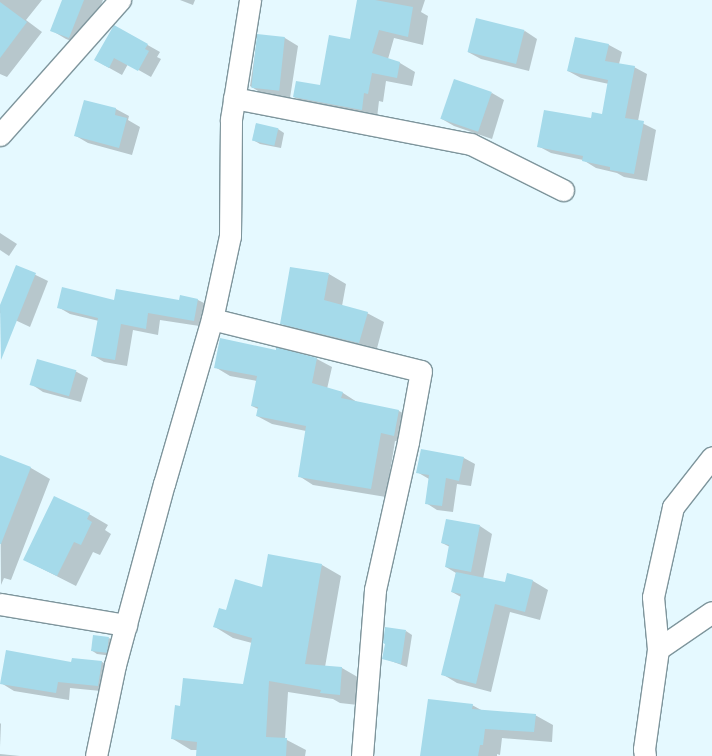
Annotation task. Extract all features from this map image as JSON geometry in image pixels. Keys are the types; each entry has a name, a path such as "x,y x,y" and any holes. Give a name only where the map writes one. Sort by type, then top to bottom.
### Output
{"street":[{"path":"0,135 120,0"},
{"path":"96,756 115,665 164,484 212,319 230,236 231,119 250,0"},
{"path":"234,98 471,144 563,190"},
{"path":"212,319 421,371 408,442 375,590 362,756"},
{"path":"646,756 644,748 658,650 653,597 673,507 712,457"},
{"path":"0,604 126,624"},
{"path":"658,650 712,612"}],"building":[{"path":"62,0 84,0 69,38 50,31"},
{"path":"357,0 375,0 413,7 408,37 379,30 372,53 400,62 397,78 372,73 368,94 364,93 362,110 293,97 296,81 320,85 329,35 350,39"},
{"path":"0,2 27,22 0,58"},
{"path":"476,18 525,30 516,64 468,52"},
{"path":"114,25 148,44 145,49 149,51 138,71 114,58 109,68 94,60"},
{"path":"257,34 285,37 279,91 251,88"},
{"path":"575,37 609,44 605,61 635,66 625,118 644,121 634,174 610,170 610,167 582,161 583,156 537,147 544,110 591,118 592,112 602,114 608,80 567,71"},
{"path":"454,79 492,92 478,132 440,119"},
{"path":"84,100 116,108 115,115 127,118 119,148 74,136"},
{"path":"256,123 278,128 274,146 252,141"},
{"path":"16,265 36,273 1,360 0,305"},
{"path":"290,267 329,273 324,300 368,312 359,343 280,324"},
{"path":"62,287 114,300 116,289 179,300 180,295 198,299 194,321 148,313 146,329 121,324 115,360 91,356 98,318 57,308"},
{"path":"220,338 276,350 276,347 317,358 312,383 343,392 341,398 399,410 394,436 381,433 371,489 298,477 306,426 256,416 258,407 251,406 257,376 214,368"},
{"path":"37,359 76,370 69,396 30,385"},
{"path":"421,449 464,457 459,481 446,478 442,506 425,504 429,475 416,473"},
{"path":"0,455 31,467 1,544 0,544"},
{"path":"54,496 90,513 87,519 92,522 81,545 74,542 57,576 23,560"},
{"path":"446,519 480,525 471,572 445,567 449,545 441,543"},
{"path":"268,554 322,564 305,664 342,667 340,695 320,693 321,690 269,681 266,737 287,738 286,756 196,756 197,742 171,739 175,705 180,706 183,678 243,684 252,638 213,627 219,608 226,610 235,579 262,587"},
{"path":"456,572 505,582 507,573 533,580 525,612 495,604 476,684 441,675 461,594 451,592"},
{"path":"385,627 406,630 401,664 382,659 385,644 383,643"},
{"path":"93,635 109,637 107,653 91,651"},
{"path":"6,650 71,662 72,658 102,661 98,686 58,682 56,693 0,684"},
{"path":"428,699 473,704 472,709 536,714 534,732 485,729 483,745 480,745 478,756 420,756"}]}
